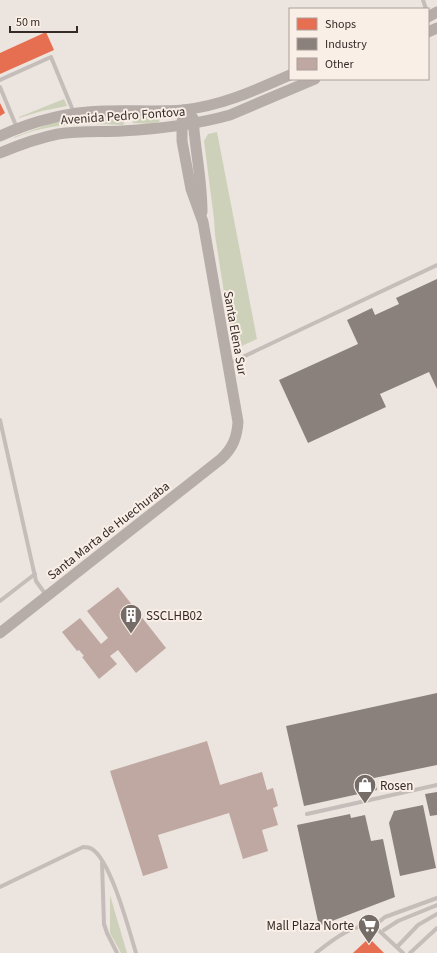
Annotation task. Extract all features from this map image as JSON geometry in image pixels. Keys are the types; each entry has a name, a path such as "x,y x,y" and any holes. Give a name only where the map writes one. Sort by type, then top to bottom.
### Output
{"street":[{"name":"Avenida Pedro Fontova","path":"0,136 17,128 75,113 122,110 188,109 234,98 289,74"},
{"name":"Avenida Pedro Fontova","path":"0,153 26,142 59,134 121,131 193,124 230,114 313,80"},
{"name":"Santa Elena Sur","path":"188,109 193,124 202,188 202,222"},
{"name":"Santa Elena Sur","path":"188,109 182,126 182,141 192,190 202,222 238,422 237,432 232,447"},
{"path":"121,131 126,127 129,121 122,110"},
{"name":"Santa Marta de Huechuraba","path":"0,633 221,459 232,447"}],"lane":[{"path":"0,80 51,57 75,113"},
{"path":"0,87 17,128"},
{"path":"228,364 437,265"},
{"path":"0,420 35,574 38,584 46,596"},
{"path":"0,601 35,574"},
{"path":"307,814 437,786"},
{"path":"0,887 83,847 89,847 97,854 112,878 136,953"},
{"path":"102,862 104,924 106,932 117,953"},
{"path":"374,926 385,917 437,898"},
{"path":"384,930 398,921 437,905"},
{"path":"397,947 418,926 437,914"},
{"path":"316,953 344,933 369,925 374,926 403,953"},
{"path":"410,953 437,928"}],"green space":[{"path":"64,99 67,106 42,111 19,118 19,117"},
{"path":"133,114 167,114 167,117 161,117 159,122 152,124 133,123"},
{"path":"89,116 122,116 126,120 123,125 81,124 40,129 14,138 52,123"},
{"path":"217,132 257,339 233,350 215,235 204,141 208,134"},
{"path":"110,895 127,953 121,953 110,933"}],"building: Shops":[{"path":"46,32 54,50 0,74 0,53"},
{"path":"0,103 5,113 0,116"},
{"name":"Mall Plaza Norte","path":"369,938 384,953 353,953"}],"building: Industry":[{"path":"437,279 437,389 429,372 380,394 386,407 308,443 279,380 358,344 347,320 372,308 375,315 399,304 396,298"},
{"path":"437,693 437,765 374,778 377,790 304,806 286,726"},
{"path":"437,792 437,815 430,816 425,794"},
{"path":"423,805 436,868 400,876 389,823 394,811"},
{"path":"350,814 351,818 365,815 371,841 383,839 395,897 319,926 297,825"}],"building: Other":[{"name":"SSCLHB02","path":"118,587 166,648 136,673 118,650 110,656 117,664 99,679 82,657 84,656 79,650 77,651 62,632 80,618 101,644 108,638 87,611"},
{"path":"207,741 220,785 262,772 267,790 273,788 278,806 273,808 278,825 262,830 268,851 243,859 229,813 158,835 168,868 143,876 110,771"}],"place":[{"name":"SSCLHB02","path":"131,634"},
{"name":"Rosen","path":"365,804"},
{"name":"Mall Plaza Norte","path":"369,944"}]}
